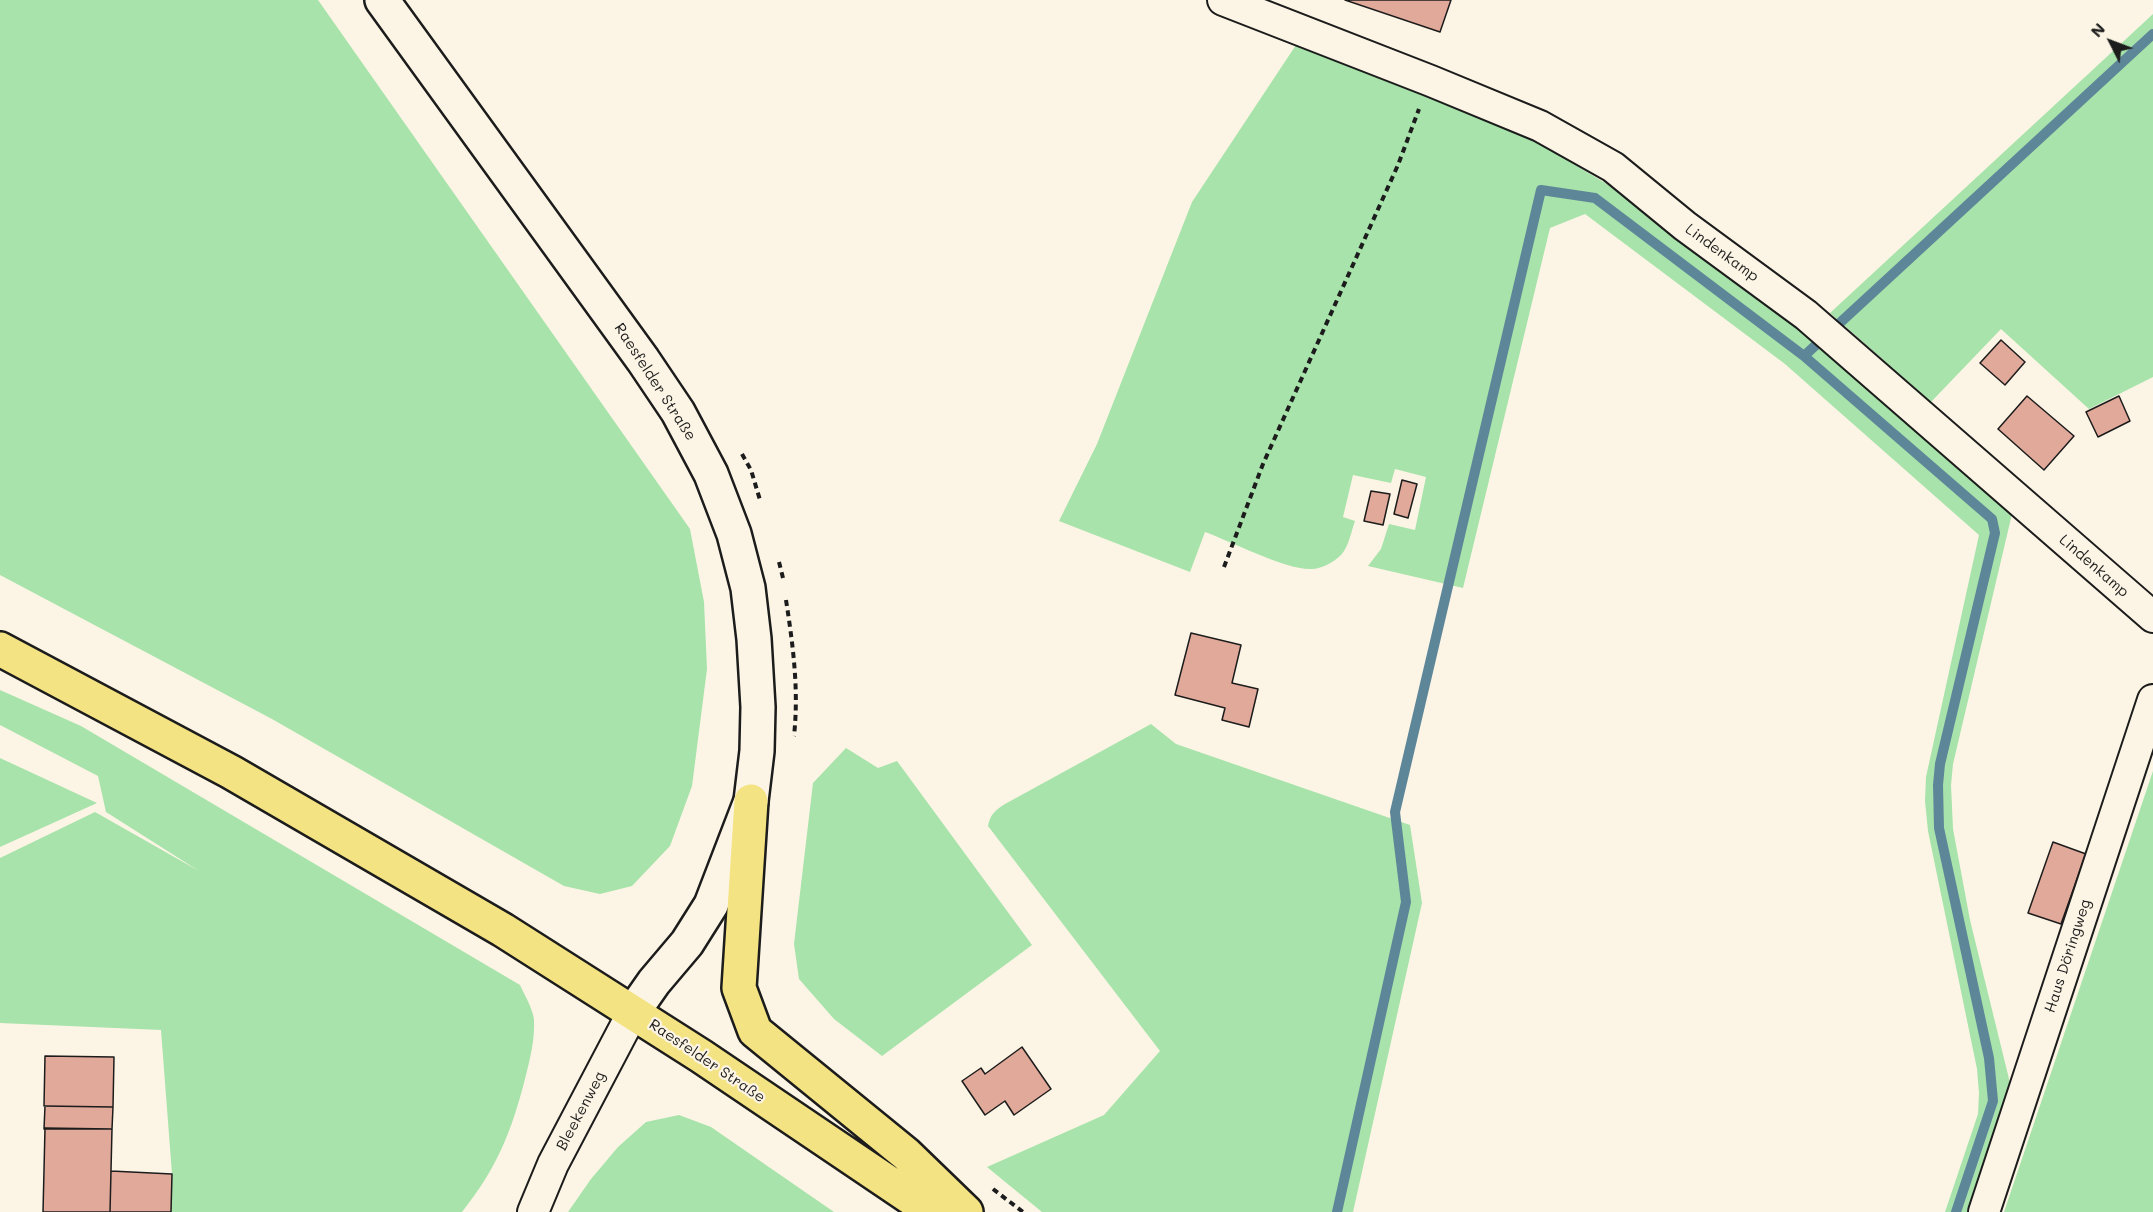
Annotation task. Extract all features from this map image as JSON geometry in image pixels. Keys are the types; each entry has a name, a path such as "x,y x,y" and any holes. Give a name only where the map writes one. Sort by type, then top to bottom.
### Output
{"main road":[{"name":"Raesfelder Straße","path":"382,0 643,360 678,412 711,474 735,534 748,588 754,639 758,740 751,801 711,906 687,943 654,982 633,1012 932,1212"},
{"path":"0,649 231,772 503,930 633,1012"},
{"path":"751,801 739,988 755,1031 906,1154 966,1212"}],"street":[{"name":"Lindenkamp","path":"1223,0 1540,126 1613,167 1685,226 1806,315 2153,617"},
{"name":"Haus Döringweg","path":"1984,1212 2153,700"},
{"name":"Bleekenweg","path":"533,1212 554,1164 633,1012"}],"path":[{"path":"1224,567 1263,464 1398,165 1431,81"}],"green space":[{"path":"0,0 318,0 690,529 704,602 707,669 692,786 670,846 632,886 600,894 564,886 272,719 0,575"},
{"path":"2153,14 2153,377 2089,409 2001,329 1931,402 1830,313"},
{"path":"1296,45 1529,137 1610,186 1807,333 2012,514 1953,764 1951,785 1953,829 1970,920 2010,1083 1967,1212 1945,1212 1978,1114 1977,1069 1928,831 1925,801 1926,777 1979,535 1785,364 1585,214 1550,228 1463,588 1368,566 1381,549 1389,524 1415,530 1426,477 1395,469 1391,483 1353,475 1343,517 1355,521 1348,543 1338,558 1316,569 1274,561 1205,532 1190,572 1059,521 1097,444 1192,202"},
{"path":"0,690 81,726 520,985 534,1020 533,1042 525,1079 508,1133 494,1165 462,1212 171,1212 172,1174 161,1030 0,1023 0,858 95,812 199,871 106,812 98,776 0,725"},
{"path":"1151,724 1176,744 1410,825 1422,903 1353,1212 1042,1212 987,1167 1104,1115 1160,1051 988,826 993,813 998,808"},
{"path":"846,748 878,768 897,761 1032,945 882,1056 834,1019 799,979 794,944 813,783"},
{"path":"0,758 97,803 0,847"},
{"path":"2153,771 2153,1212 2004,1212"},
{"path":"679,1115 711,1127 834,1212 568,1212 591,1179 618,1147 646,1122"}],"building":[{"path":"1345,0 1451,0 1440,32"},
{"path":"2001,340 2025,362 2005,385 1980,363"},
{"path":"2027,396 2074,436 2044,470 1998,429"},
{"path":"2119,396 2130,421 2098,437 2086,412"},
{"path":"1402,480 1417,484 1408,518 1394,514"},
{"path":"1371,491 1390,494 1383,525 1364,521"},
{"path":"1191,633 1241,645 1232,683 1258,689 1249,727 1222,720 1225,708 1175,695"},
{"path":"2053,842 2086,854 2061,924 2028,913"},
{"path":"1022,1047 1051,1089 1014,1115 1005,1101 985,1115 962,1081 981,1068 985,1074"},
{"path":"45,1056 114,1057 113,1107 44,1106"},
{"path":"45,1106 113,1107 112,1129 44,1129"},
{"path":"45,1128 112,1129 110,1212 43,1212"},
{"path":"111,1171 172,1174 171,1212 110,1212"}],"waterway":[{"path":"1956,1212 1993,1101 1989,1058 1939,828 1938,785 1940,764 1995,533 1992,519 1804,356 2153,34"},
{"path":"1337,1212 1406,902 1395,812 1541,190 1595,198 1804,356"}]}
